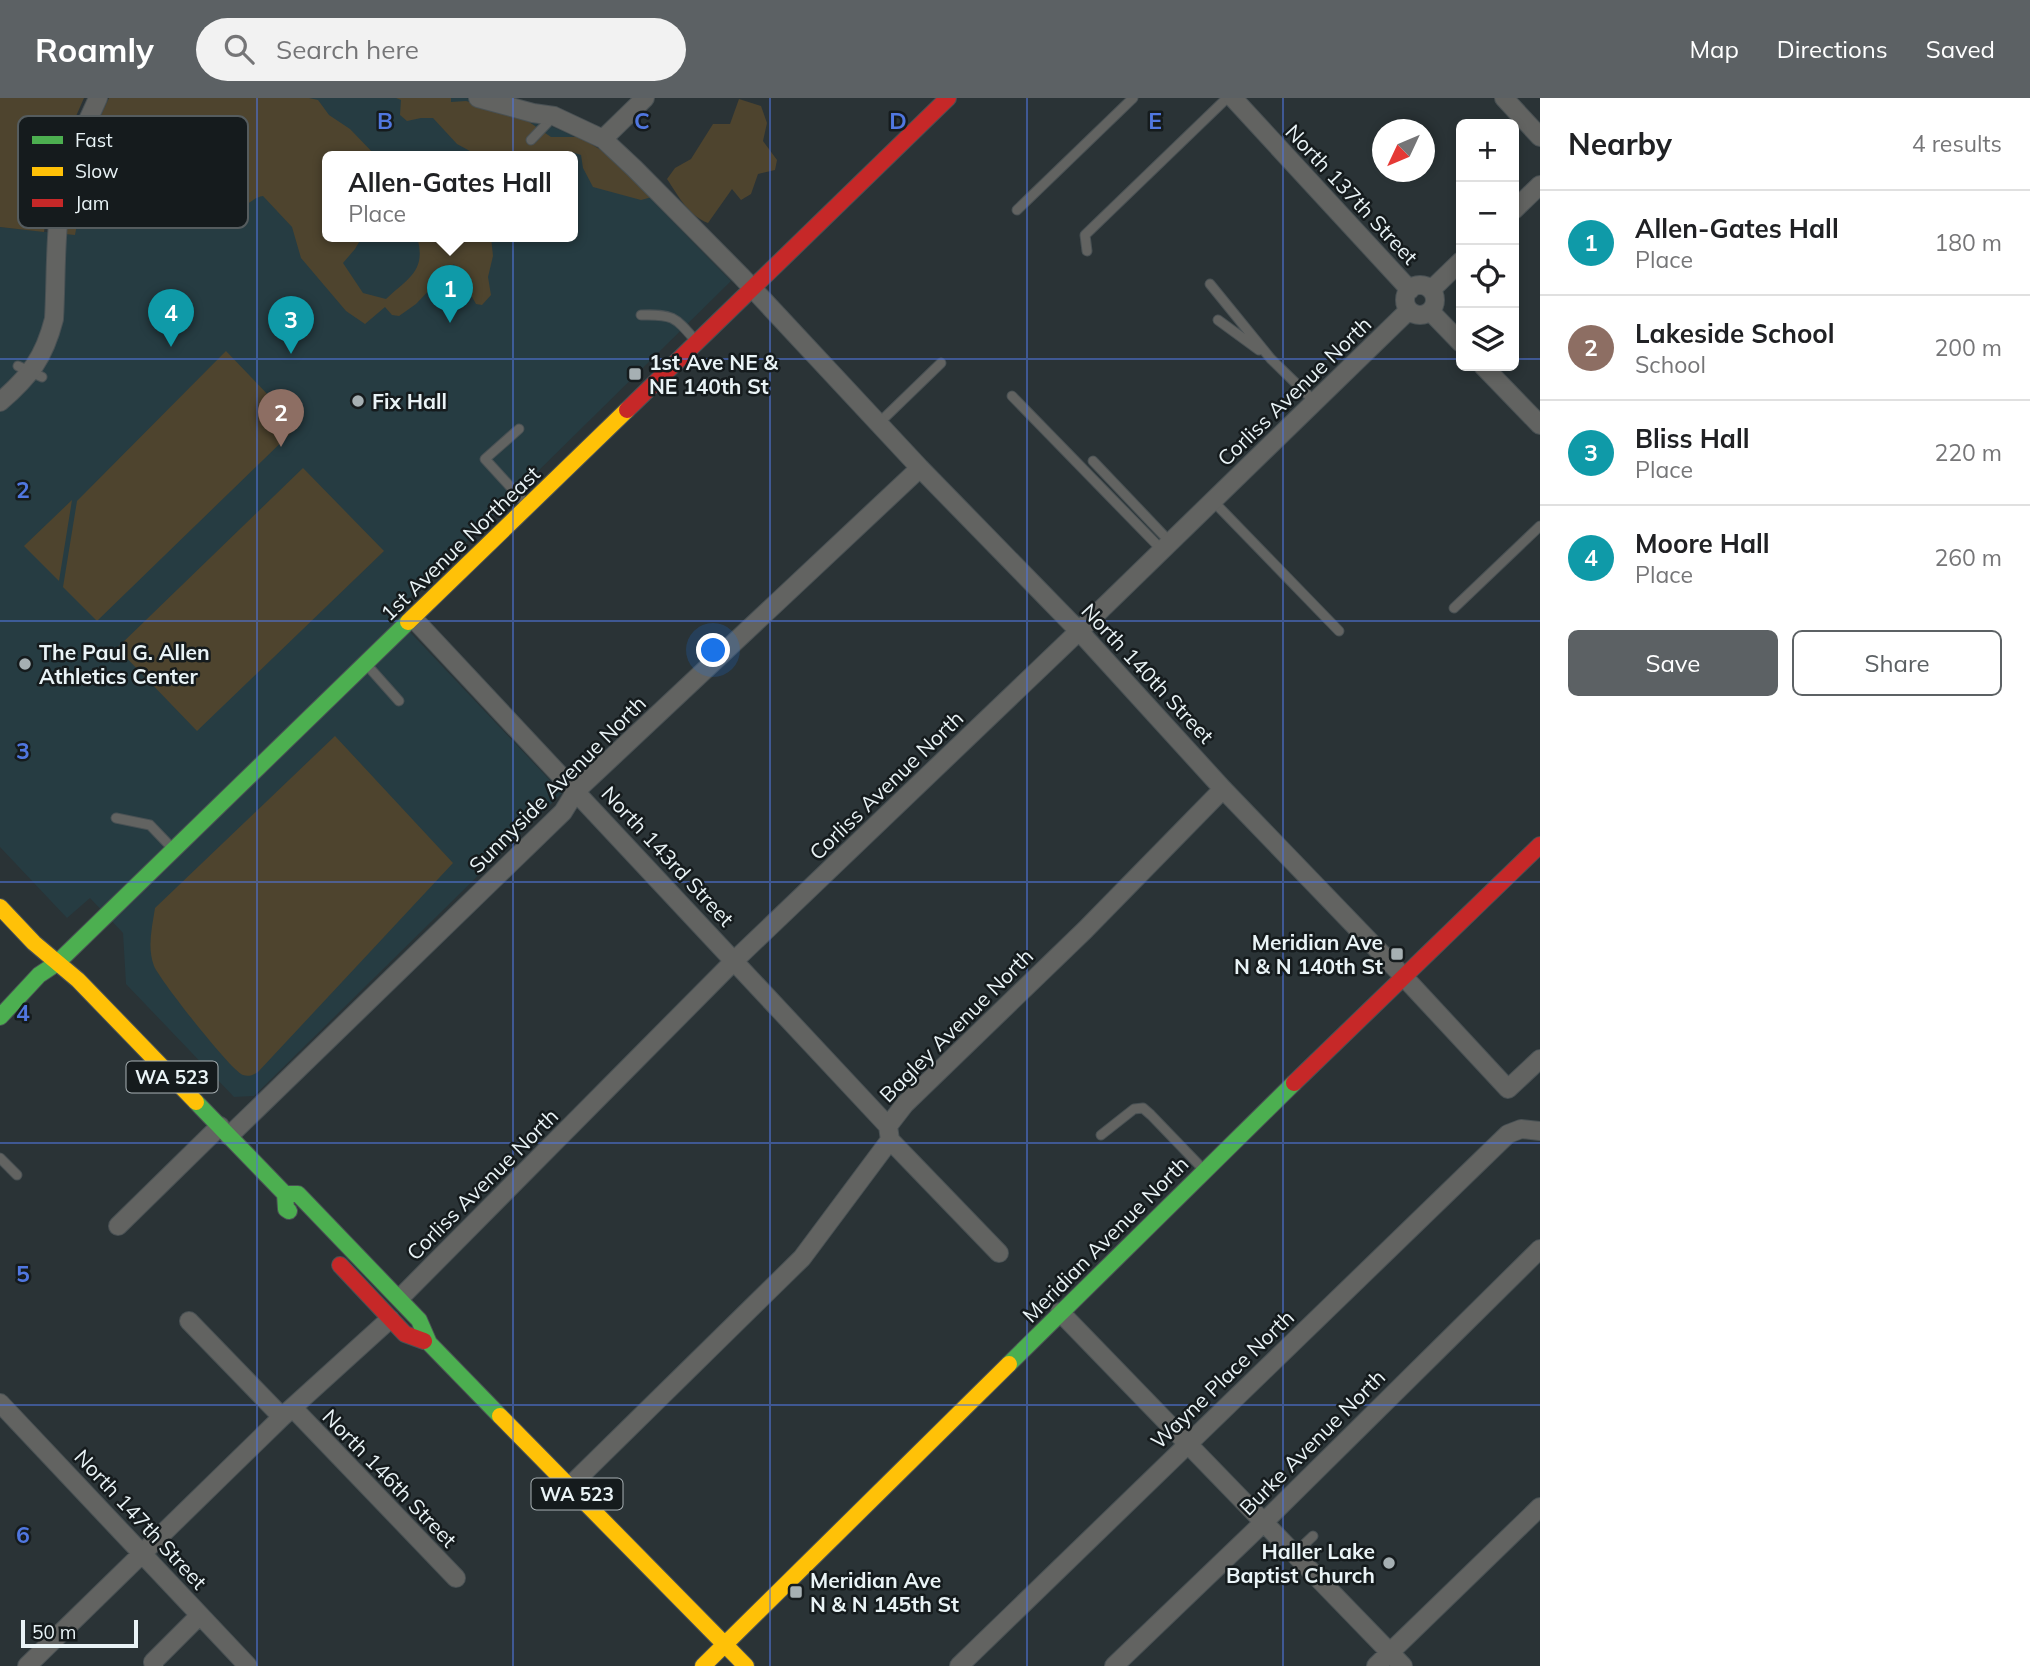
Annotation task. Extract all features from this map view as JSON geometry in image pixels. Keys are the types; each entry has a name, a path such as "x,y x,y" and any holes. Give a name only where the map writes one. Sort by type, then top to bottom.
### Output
{"street":[{"path":"90,116 98,98"},
{"name":"North 140th Street","path":"478,98 554,116 603,139 663,196 920,468 1079,631 1223,789 1508,1089 1540,1059"},
{"path":"603,139 645,98"},
{"name":"1st Avenue Northeast","path":"0,1017 40,975 57,963 174,850 948,98"},
{"name":"North 137th Street","path":"1233,98 1410,290"},
{"path":"1504,98 1540,137"},
{"path":"1519,205 1540,185"},
{"path":"0,402 31,371 46,347 54,319 59,228"},
{"path":"1431,290 1456,266"},
{"path":"1422,286 1431,290 1435,299 1430,311 1418,315 1409,310 1405,301 1410,290 1422,286"},
{"name":"Corliss Avenue North","path":"400,1298 734,960 1167,547 1409,310"},
{"path":"1430,311 1456,339"},
{"path":"1488,371 1540,425"},
{"name":"Sunnyside Avenue North","path":"118,1226 225,1131 563,812 576,791 920,468"},
{"name":"North 143rd Street","path":"413,618 734,960 999,1253"},
{"name":"Bagley Avenue North","path":"569,1487 802,1258 889,1133 905,1104 1103,912 1223,789"},
{"name":"Meridian Avenue North","path":"704,1666 1060,1312 1540,845"},
{"name":"WA 523","path":"0,890 43,936 57,963"},
{"name":"WA 523","path":"0,907 34,943 78,980 285,1194 286,1209 303,1227"},
{"name":"Wayne Place North","path":"959,1666 1508,1134 1521,1129 1540,1131"},
{"name":"WA 523","path":"285,1194 298,1194 400,1298 419,1320 429,1343 746,1666"},
{"name":"Burke Avenue North","path":"1114,1666 1540,1249"},
{"name":"WA 523","path":"330,1255 405,1334 429,1343"},
{"path":"1060,1312 1403,1666"},
{"path":"27,1666 287,1412 390,1319"},
{"name":"North 146th Street","path":"189,1321 287,1412 456,1578"},
{"name":"North 147th Street","path":"0,1403 248,1666"},
{"path":"1376,1666 1540,1507"},
{"path":"154,1666 153,1662 200,1615"}],"lane":[{"path":"1017,209 1133,98"},
{"path":"1087,251 1085,235 1227,98"},
{"path":"531,140 554,116"},
{"path":"1209,284 1271,359 1315,402"},
{"path":"641,314 661,314 676,319 697,342"},
{"path":"1218,320 1271,359"},
{"path":"879,423 941,363"},
{"path":"1012,396 1167,547"},
{"path":"519,429 485,459 528,506"},
{"path":"1093,461 1167,547"},
{"path":"1213,501 1339,631"},
{"path":"1454,608 1540,526"},
{"path":"365,664 399,701"},
{"path":"116,818 150,825 174,850"},
{"path":"1101,1135 1134,1109 1143,1108 1204,1171"},
{"path":"0,1158 17,1175"},
{"path":"1294,1554 1313,1536"}],"shaded area":[{"path":"0,98 84,98 76,116 18,116 18,228 45,228 44,232 0,227"},
{"path":"109,98 467,98 543,123 587,144 637,185 731,281 393,614 562,793 254,1096 234,1097 126,984 123,933 90,898 67,918 0,847 0,227 65,234 66,228 248,228 248,116 100,116"},
{"path":"109,98 318,100 329,115 350,129 371,151 322,151 322,242 359,242 343,263 363,293 386,299 408,279 417,266 418,242 492,242 493,256 488,277 491,295 482,305 476,304 454,264 416,304 399,316 392,315 385,307 365,324 346,311 301,258 292,227 263,196 248,204 248,116 101,116"},
{"path":"396,98 451,98 451,102 466,101 519,115 551,137 580,137 612,157 652,197 641,200 593,187 578,151 470,151 457,144 433,118 407,121 400,115 401,100"},
{"path":"739,99 761,106 767,123 763,141 777,160 775,170 758,174 751,194 741,200 732,189 708,223 689,210 667,179 675,168 691,159 713,124 730,124"},
{"path":"66,228 77,228 75,235 65,234"},
{"path":"226,351 298,426 97,621 63,587 77,501"},
{"path":"303,468 384,551 197,731 117,648"},
{"path":"72,500 59,581 24,546"},
{"path":"335,736 453,863 258,1072 245,1076 236,1070 211,1042 154,966 150,945 155,908"}],"traffic: fast":[{"path":"0,1017 39,975 57,963 408,622"},
{"path":"1009,1364 1294,1083"},
{"path":"196,1102 285,1194 286,1209 289,1211"},
{"path":"285,1194 298,1194 419,1320 429,1343 500,1416"}],"traffic: slow":[{"path":"408,622 627,410"},
{"path":"0,907 34,943 78,980 196,1102"},
{"path":"703,1666 1009,1364"},
{"path":"500,1416 746,1666"}],"traffic: jam":[{"path":"627,410 948,98"},
{"path":"1294,1083 1540,845"},
{"path":"340,1265 405,1334 424,1341"}],"place":[{"name":"Allen-Gates Hall","path":"450,323"},
{"name":"Moore Hall","path":"171,347"},
{"name":"Bliss Hall","path":"291,354"},
{"name":"1st Ave NE & NE 140th St","path":"635,374"},
{"name":"Fix Hall","path":"358,401"},
{"name":"Lakeside School","path":"281,447"},
{"name":"The Paul G. Allen Athletics Center","path":"25,664"},
{"name":"Meridian Ave N & N 140th St","path":"1397,954"},
{"name":"Haller Lake Baptist Church","path":"1389,1563"},
{"name":"Meridian Ave N & N 145th St","path":"796,1592"}]}
